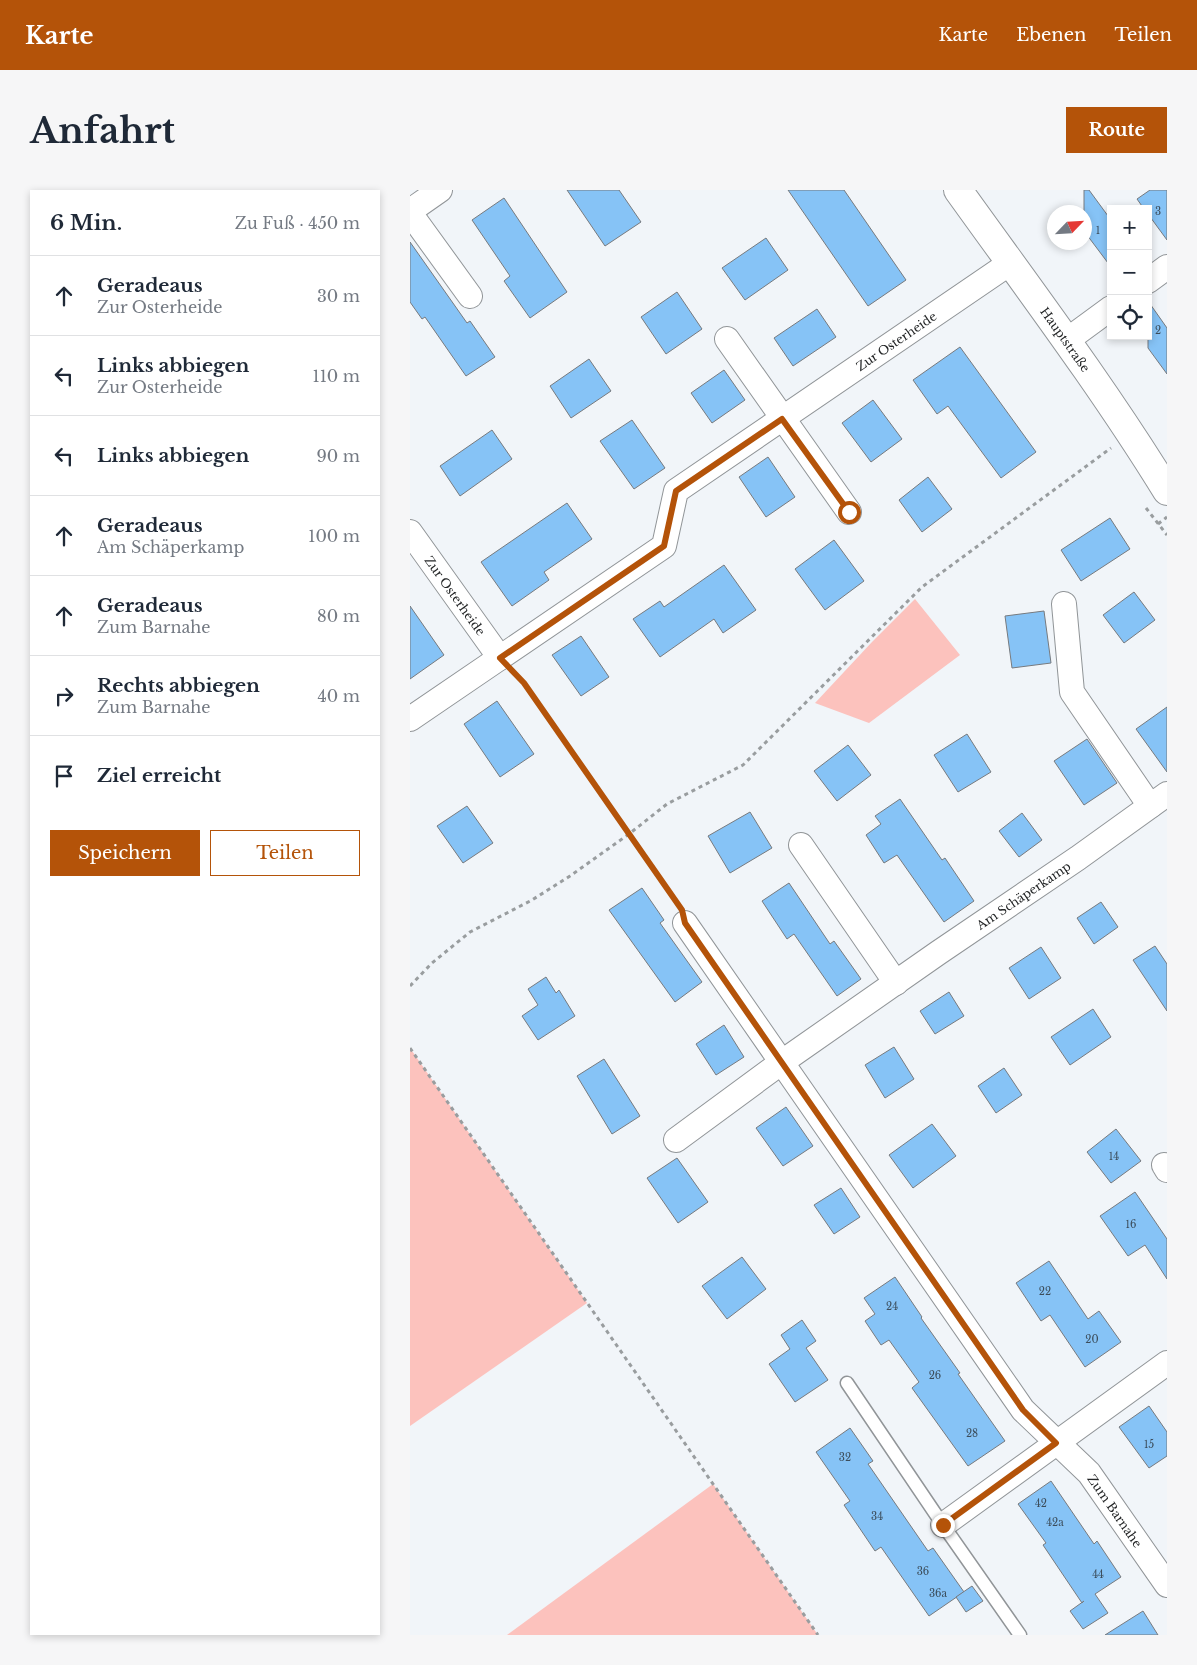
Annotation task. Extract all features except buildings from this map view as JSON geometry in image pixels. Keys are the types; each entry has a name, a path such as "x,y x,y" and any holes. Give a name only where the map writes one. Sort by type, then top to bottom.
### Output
{"street":[{"path":"440,190 410,212 470,296"},
{"name":"Hauptstraße","path":"958,190 1066,341 1147,459 1167,492"},
{"name":"Zur Osterheide","path":"410,719 664,546 676,491 1010,263"},
{"path":"1152,278 1167,267"},
{"path":"1066,341 1107,311"},
{"path":"727,339 849,512"},
{"name":"Zur Osterheide","path":"410,532 500,658"},
{"name":"Am Schäperkamp","path":"676,1140 782,1062 1078,858 1158,800 1072,692 1064,604"},
{"path":"801,844 896,983"},
{"path":"685,923 782,1062"},
{"name":"Zum Barnahe","path":"782,1062 1023,1410 1089,1473 1167,1584"},
{"path":"943,1525 1167,1364"}],"lane":[{"path":"847,1383 1020,1635"}],"path":[{"path":"410,986 432,963 470,932 532,900 629,834 667,804 743,765 922,587 1112,448"},
{"path":"1158,524 1167,517"},
{"path":"500,658 524,683 682,910 685,923"},
{"path":"410,1048 818,1635"}],"shaded area":[{"path":"915,599 960,655 869,723 815,703 872,642"},
{"path":"410,1048 587,1303 410,1426"},
{"path":"713,1484 818,1635 507,1635"}],"route":[{"path":"849,512 782,419 676,491 664,546 500,658 524,683 682,910 685,923 1023,1410 1056,1443 943,1525"}]}
